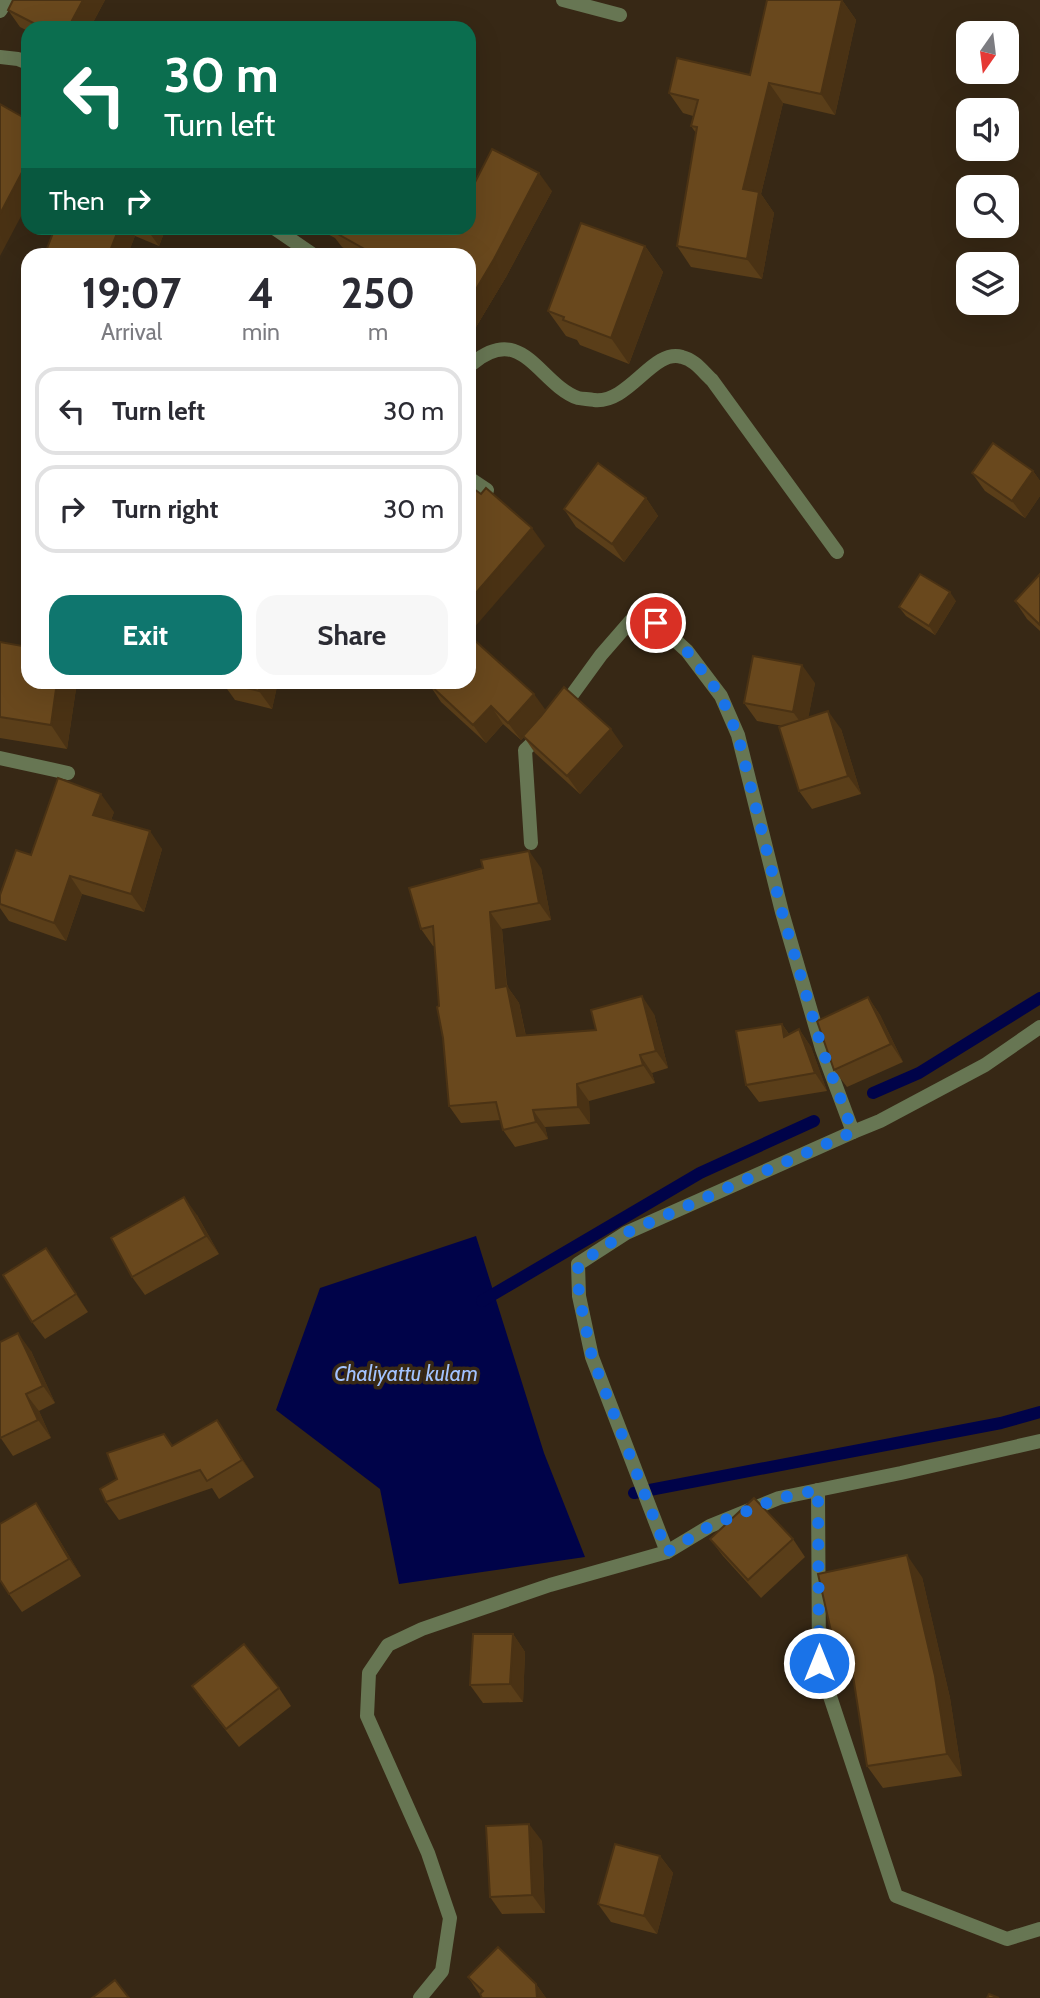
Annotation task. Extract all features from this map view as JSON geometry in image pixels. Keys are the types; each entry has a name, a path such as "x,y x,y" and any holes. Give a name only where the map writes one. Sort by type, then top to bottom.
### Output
{"street":[{"path":"0,11 7,0"},
{"path":"563,0 620,15"},
{"path":"0,57 21,60"},
{"path":"284,235 303,248"},
{"path":"476,361 493,351 513,350 531,360 577,397 598,401 618,397 665,359 680,356 694,362 712,380 837,552"},
{"path":"476,483 487,490 476,504"},
{"path":"531,843 525,750 552,722 601,655 641,609 687,651 721,696 738,736 782,912 822,1049 853,1132"},
{"path":"0,758 68,773"},
{"path":"667,1552 592,1357 579,1296 578,1264 626,1233 880,1121 985,1065 1040,1027"},
{"path":"420,1998 442,1971 450,1918 428,1853 367,1716 369,1673 388,1645 422,1629 550,1585 667,1552 710,1526 779,1498 901,1474 1040,1441"},
{"path":"818,1490 819,1663 896,1896 1007,1939 1040,1929"}],"water":[{"name":"Chaliyattu kulam","path":"476,1236 544,1453 585,1557 399,1584 380,1489 276,1410 320,1288"}],"building":[{"path":"13,0 83,0 72,21 29,21 8,10"},
{"path":"767,0 842,0 821,94 769,83 743,189 759,192 747,259 677,246 697,127 691,126 698,100 669,93 677,58 750,75"},
{"path":"0,104 21,116 21,174 0,214"},
{"path":"492,149 539,173 476,289 476,248 363,248 340,235 476,235 476,180"},
{"path":"581,223 645,246 611,338 563,320 564,317 548,311"},
{"path":"52,235 116,235 111,248 47,248"},
{"path":"993,443 1033,471 1012,501 972,473"},
{"path":"598,463 646,498 612,544 564,509"},
{"path":"486,488 532,528 476,593 476,490 481,494"},
{"path":"920,574 950,592 929,626 899,607"},
{"path":"1040,574 1040,625 1015,601"},
{"path":"0,642 21,646 21,689 56,689 51,725 0,717"},
{"path":"476,642 534,694 508,723 491,706 473,725 434,689 476,689"},
{"path":"753,656 802,665 793,712 744,703"},
{"path":"564,687 611,729 567,776 523,736"},
{"path":"828,711 848,776 799,791 779,727"},
{"path":"58,778 101,794 93,815 150,831 131,894 70,876 54,923 0,904 0,895 16,850 31,855"},
{"path":"529,851 539,903 490,912 496,988 507,986 517,1036 596,1030 591,1010 642,996 656,1051 640,1055 643,1065 577,1084 578,1107 533,1110 536,1122 503,1130 496,1102 449,1106 443,1038 437,1007 433,926 421,929 409,888 483,868 481,860"},
{"path":"868,997 891,1044 834,1070 817,1021"},
{"path":"782,1024 784,1037 799,1029 815,1073 746,1085 736,1031"},
{"path":"184,1197 206,1236 132,1277 111,1238"},
{"path":"46,1248 76,1294 32,1322 3,1275"},
{"path":"18,1333 43,1386 26,1394 38,1420 0,1438 0,1342"},
{"path":"217,1420 242,1460 207,1481 200,1470 106,1502 100,1489 117,1479 107,1453 164,1434 172,1446"},
{"path":"754,1498 793,1539 748,1580 710,1539"},
{"path":"36,1503 69,1559 9,1594 0,1580 0,1524"},
{"path":"907,1555 935,1676 947,1754 867,1766 849,1650 836,1653 818,1574"},
{"path":"473,1634 513,1634 510,1684 470,1685"},
{"path":"244,1644 279,1688 226,1729 192,1686"},
{"path":"529,1824 532,1895 490,1897 486,1826"},
{"path":"615,1844 660,1856 644,1916 598,1904"},
{"path":"498,1947 536,1984 537,1998 482,1998 480,1994 483,1991 468,1977"},
{"path":"115,1980 129,1998 92,1998"}],"waterway":[{"path":"873,1093 919,1073 1040,998"},
{"path":"482,1301 700,1173 814,1121"},
{"path":"634,1493 1001,1423 1040,1412"}],"route":[{"path":"656,623 687,651 721,696 738,736 782,912 822,1049 853,1132 626,1233 578,1264 579,1296 592,1357 667,1552 710,1526 779,1498 818,1490 819,1663"}]}
